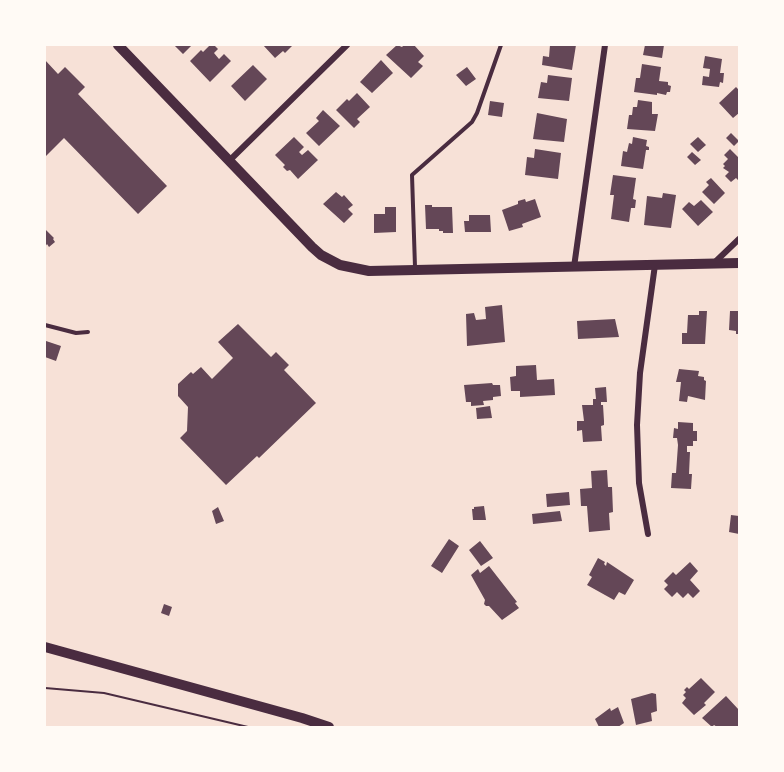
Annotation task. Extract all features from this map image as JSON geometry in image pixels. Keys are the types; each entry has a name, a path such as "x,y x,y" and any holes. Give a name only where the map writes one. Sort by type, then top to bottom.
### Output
{"street":[{"path":"118,45 312,247 333,262 369,271 739,263"},
{"path":"229,161 347,45"},
{"path":"574,267 605,45"},
{"path":"713,264 739,239"},
{"path":"648,534 639,483 637,425 640,373 655,265"},
{"path":"45,647 329,727"}],"lane":[{"path":"415,271 412,175 472,122 501,45"},
{"path":"45,325 76,333 88,332"}],"path":[{"path":"45,688 104,693 248,727"}],"building":[{"path":"174,45 192,45 183,54"},
{"path":"210,45 218,49 214,53 219,59 224,54 231,61 210,82 190,61"},
{"path":"263,45 293,45 285,53 283,51 275,58"},
{"path":"397,45 402,47 414,45 424,56 418,62 423,66 411,78 386,55"},
{"path":"550,45 576,45 572,70 542,65 543,56 549,57"},
{"path":"645,45 664,45 662,58 643,55"},
{"path":"705,56 722,59 720,73 724,73 723,83 720,82 719,87 702,85 703,76 709,77 710,69 703,68"},
{"path":"45,60 58,74 65,67 85,87 78,94 167,186 138,214 64,138 45,157"},
{"path":"381,60 393,73 372,93 360,82"},
{"path":"642,64 661,67 659,81 668,82 671,86 670,92 666,95 657,93 657,95 634,92 636,78 640,78"},
{"path":"253,65 267,79 245,101 231,86"},
{"path":"467,67 476,79 466,86 456,75"},
{"path":"548,75 572,78 569,101 538,98 541,82 547,83"},
{"path":"736,87 739,90 739,113 733,118 719,103"},
{"path":"357,93 370,107 357,119 360,122 354,128 336,110"},
{"path":"638,100 652,102 652,114 658,114 655,131 627,129 629,115 632,115 633,107 637,107"},
{"path":"490,101 504,103 502,117 488,115"},
{"path":"323,110 340,126 319,146 306,133 319,121 316,118"},
{"path":"537,113 567,119 564,142 533,139"},
{"path":"731,133 739,141 734,146 726,138"},
{"path":"294,137 304,147 299,152 302,155 308,150 318,160 298,179 290,170 287,171 283,167 285,165 275,155"},
{"path":"633,137 647,140 646,146 649,150 646,150 643,169 621,166 623,151 627,152"},
{"path":"698,137 706,145 698,152 690,144"},
{"path":"535,149 561,153 558,179 525,175 527,157 534,158"},
{"path":"730,149 739,158 739,181 736,178 731,182 725,176 729,172 723,168 725,166 723,164 728,159 724,155"},
{"path":"692,152 701,160 695,165 687,157"},
{"path":"613,175 636,178 633,199 636,200 635,208 631,208 629,222 611,219 614,195 610,195"},
{"path":"711,178 725,193 714,204 702,192 709,185 706,182"},
{"path":"336,192 342,197 344,195 353,205 348,209 353,214 344,223 323,204"},
{"path":"663,193 676,195 671,228 644,225 647,196 662,198"},
{"path":"525,199 526,202 535,199 541,217 522,224 523,227 509,231 502,210"},
{"path":"701,200 713,212 698,226 682,209 689,202 694,206"},
{"path":"425,205 452,207 453,233 443,233 439,229 426,229"},
{"path":"385,207 396,207 396,232 374,233 374,214 385,214"},
{"path":"469,215 490,215 491,232 465,232 464,221 469,221"},
{"path":"45,229 55,242 49,247 47,244 45,247"},
{"path":"502,305 505,342 467,346 466,314 474,313 476,320 486,319 485,307"},
{"path":"699,311 707,311 705,344 682,344 682,333 687,333 688,315 699,315"},
{"path":"730,311 739,311 739,334 729,330"},
{"path":"615,319 619,337 578,339 577,321"},
{"path":"238,324 271,357 276,352 289,365 284,370 316,403 259,458 257,456 226,485 180,438 187,431 188,407 178,396 178,384 191,372 193,374 201,367 212,379 233,358 218,342"},
{"path":"46,341 61,346 56,361 45,357"},
{"path":"536,365 537,380 554,379 555,395 520,397 520,391 511,391 510,377 516,376 516,366"},
{"path":"679,369 699,371 698,376 704,377 706,381 705,400 688,396 687,402 679,401 681,382 676,382"},
{"path":"492,383 500,385 501,396 483,401 484,405 471,406 471,402 466,402 464,385"},
{"path":"606,387 607,402 601,402 604,421 604,425 601,426 602,441 583,442 582,430 577,431 577,421 584,421 582,405 593,405 593,399 596,399 595,388"},
{"path":"490,406 492,418 477,419 476,408"},
{"path":"678,422 693,423 693,431 697,431 697,441 693,441 693,446 687,446 687,452 690,452 691,489 671,488 672,473 676,473 678,445 677,438 673,438 674,428 678,429"},
{"path":"607,470 608,487 612,487 613,512 609,513 610,530 589,532 587,506 581,506 580,489 592,488 591,471"},
{"path":"569,492 570,505 547,507 546,494"},
{"path":"484,506 486,520 473,520 472,509"},
{"path":"218,507 224,521 216,524 212,511"},
{"path":"560,511 562,521 533,524 532,514"},
{"path":"731,515 739,516 739,534 729,532"},
{"path":"449,539 459,546 442,573 431,566"},
{"path":"480,541 493,558 481,566 469,550"},
{"path":"598,558 605,562 606,566 607,562 634,580 625,595 619,592 614,600 587,585 592,577 589,575"},
{"path":"690,562 698,571 690,580 700,591 693,598 688,593 683,598 677,592 672,597 664,589 668,585 664,581 673,572 676,575"},
{"path":"489,566 517,602 515,603 519,608 502,620 489,606 484,604 485,600 471,575 478,569 480,573"},
{"path":"164,604 172,607 169,616 161,613"},
{"path":"701,678 715,692 704,703 706,705 694,715 682,703 686,698 683,695 687,687 689,689"},
{"path":"656,694 657,711 651,713 652,721 636,725 631,699"},
{"path":"726,696 739,710 739,727 714,725 712,727 702,718"},
{"path":"618,707 624,723 618,727 599,727 595,719 610,708 611,711"}]}
